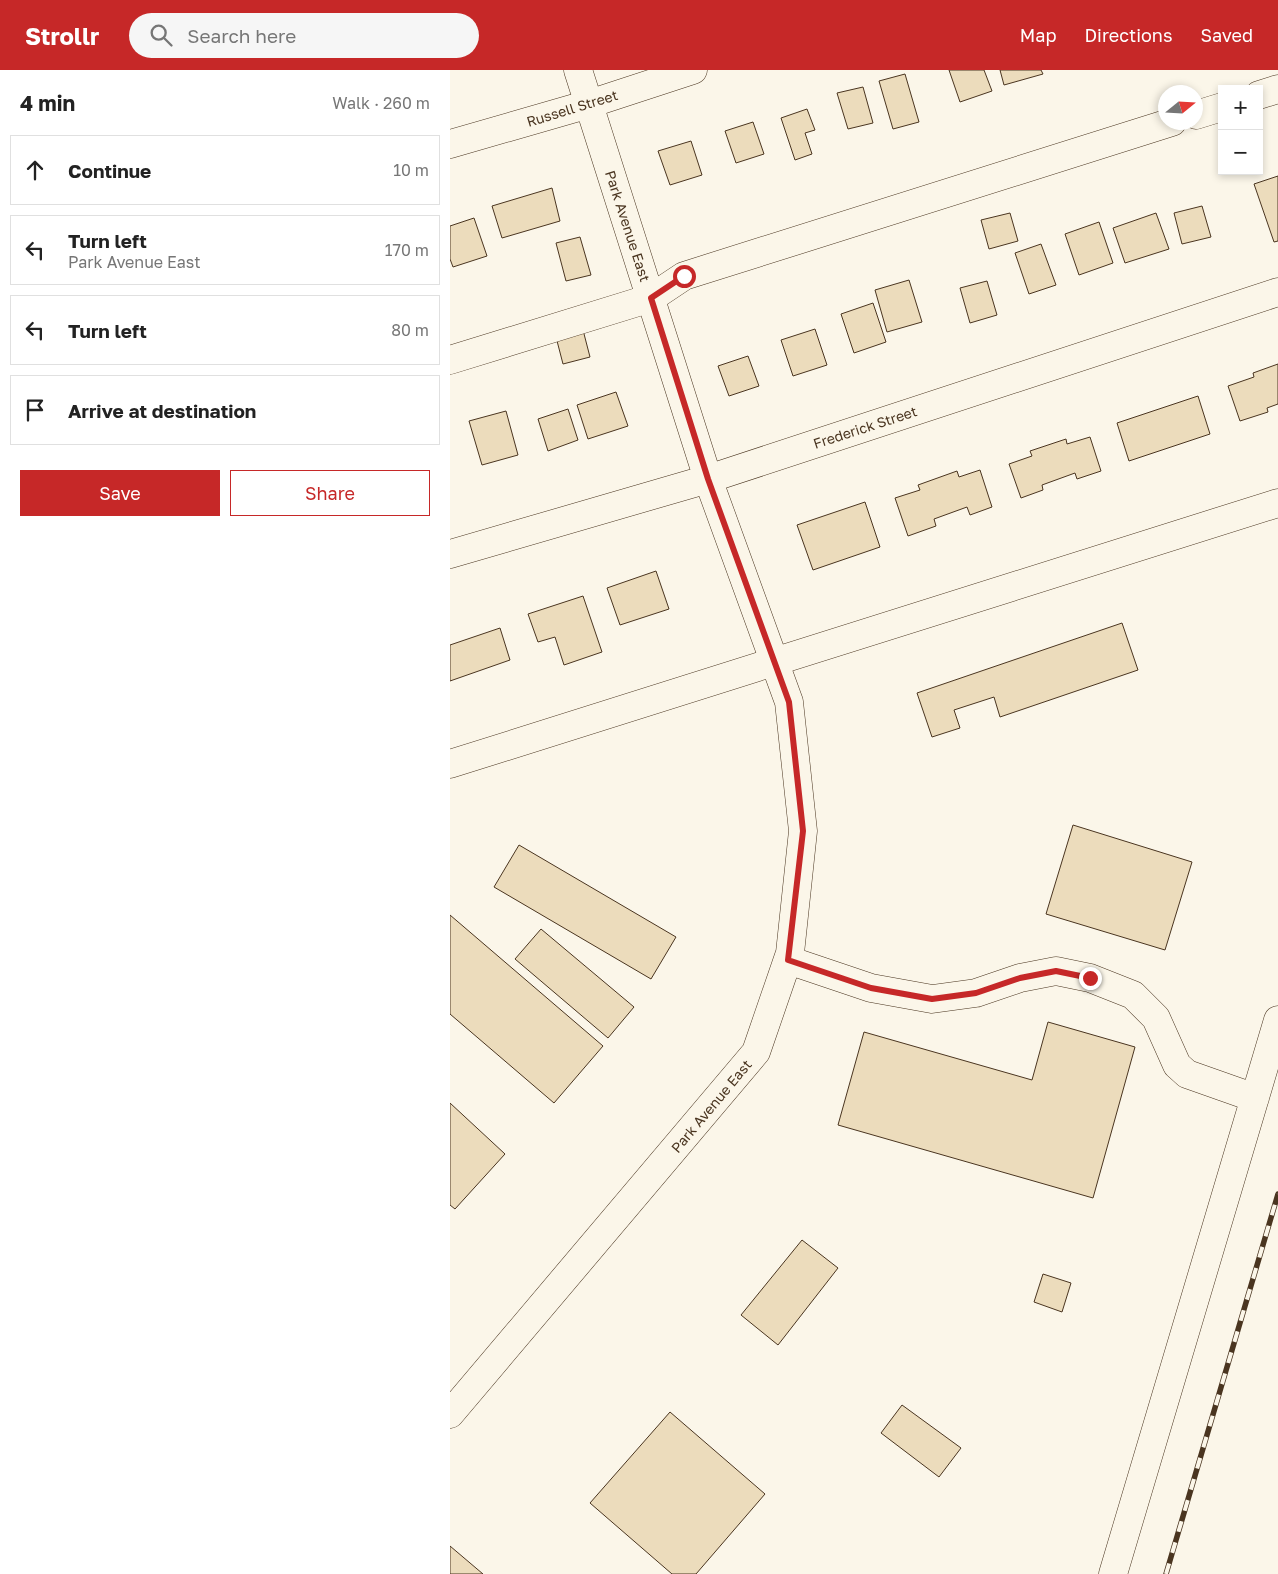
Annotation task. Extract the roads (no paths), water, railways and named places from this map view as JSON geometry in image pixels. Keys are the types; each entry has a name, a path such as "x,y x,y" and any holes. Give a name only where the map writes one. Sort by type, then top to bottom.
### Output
{"street":[{"name":"Park Avenue East","path":"450,1414 756,1052 788,960 803,831 789,702 708,479 578,70"},
{"name":"Russell Street","path":"450,144 589,104 693,70"},
{"path":"1263,94 1278,89"},
{"path":"1203,113 1218,108"},
{"path":"450,360 651,298 684,276 1158,126"},
{"name":"Frederick Street","path":"450,554 708,479 1278,292"},
{"path":"450,764 1278,502"},
{"path":"788,960 871,988 932,999 976,993 1020,978 1056,971 1090,978 1133,995 1156,1018 1177,1065 1187,1074 1255,1098"},
{"path":"1113,1574 1278,1020"}],"railway":[{"path":"1166,1574 1278,1194"}]}
